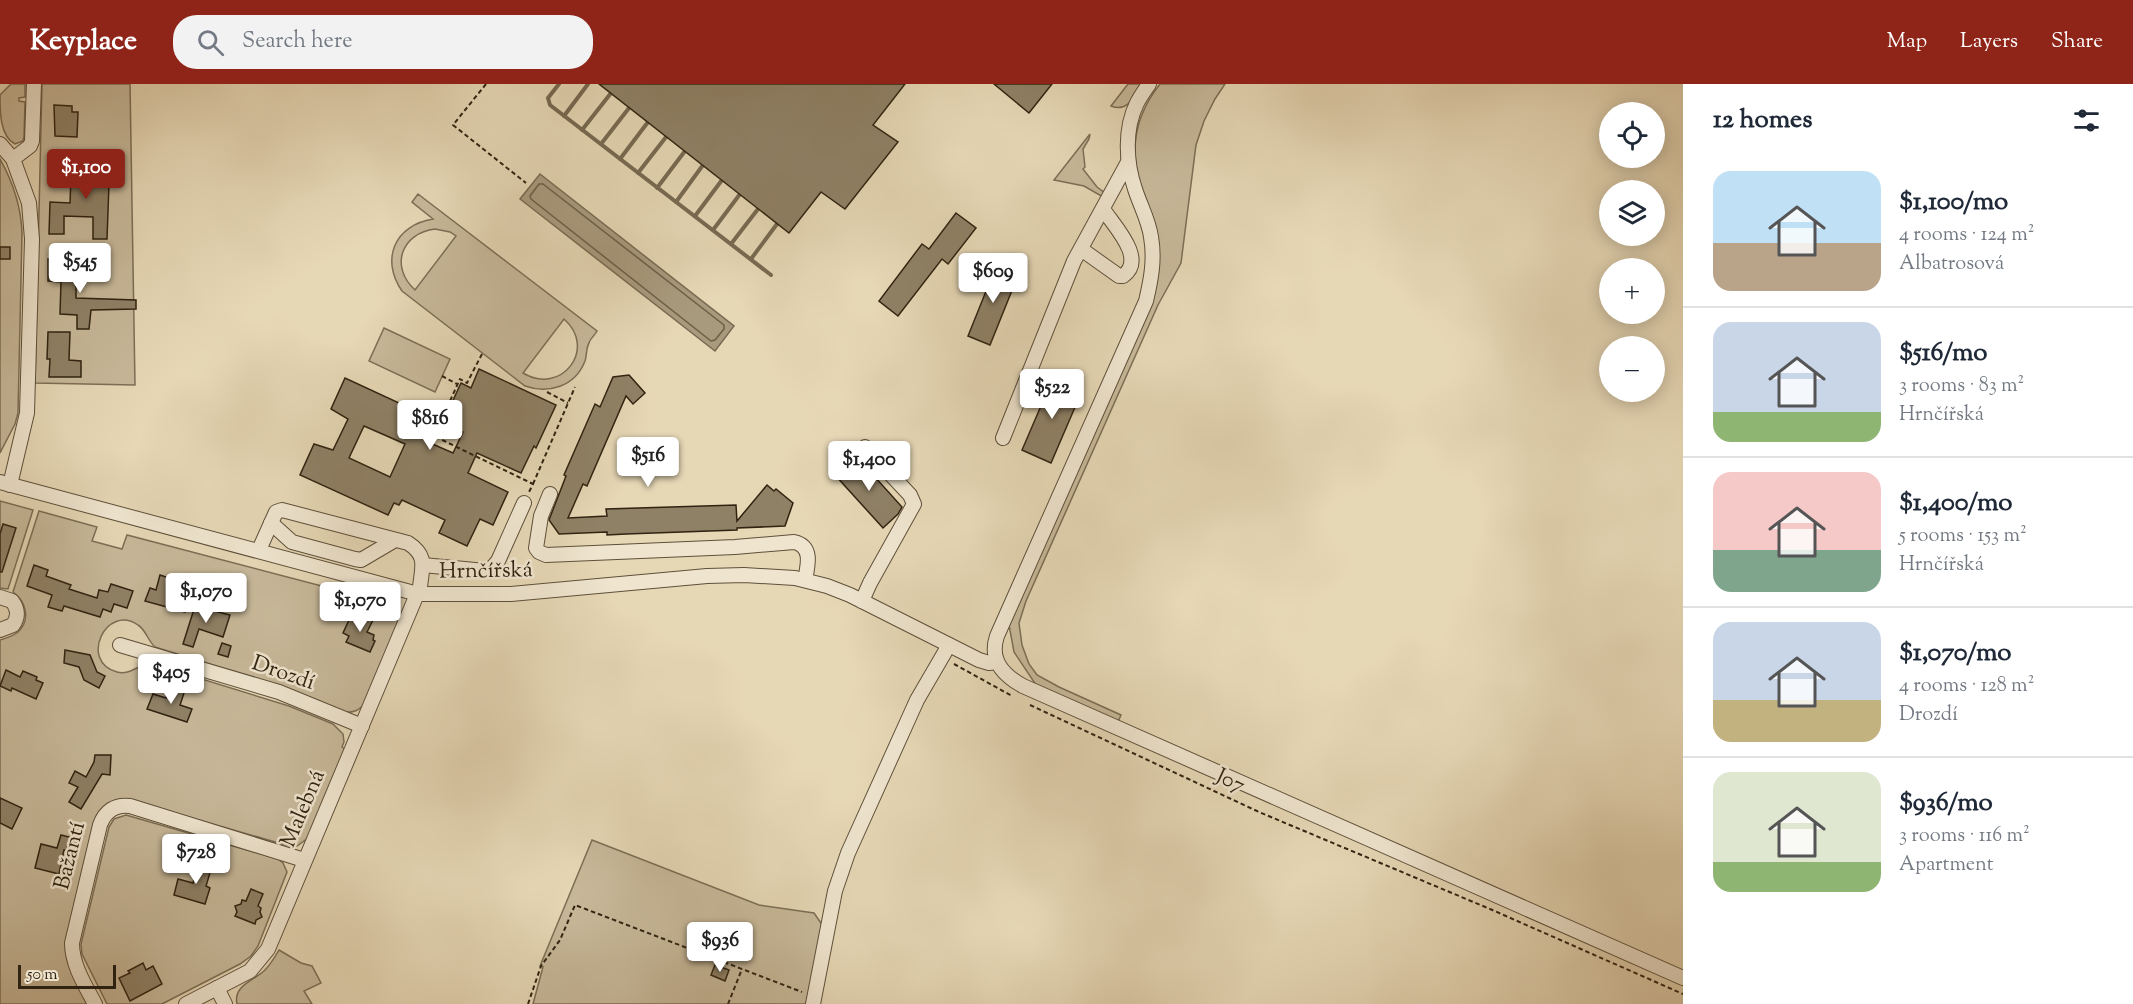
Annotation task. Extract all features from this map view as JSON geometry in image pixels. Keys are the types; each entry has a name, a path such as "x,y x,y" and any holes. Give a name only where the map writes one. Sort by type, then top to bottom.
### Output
{"street":[{"path":"13,159 30,146 32,141 34,84"},
{"path":"1149,84 1136,104 1128,135 1128,162 1151,235 1152,278 1146,301 997,636 994,650 997,662 1008,677 1023,686 1683,978"},
{"path":"0,144 13,159 29,203 32,239 27,413 5,483"},
{"path":"1003,438 1074,261 1128,162"},
{"path":"1081,249 1119,276 1131,270 1132,263 1128,246 1103,209"},
{"path":"862,601 914,504 910,495 865,447"},
{"name":"Hrnčířská","path":"5,483 418,594 511,594 725,575 784,576 838,590 862,601 945,651 984,662 997,662"},
{"name":"Hrnčířská","path":"550,494 541,516 536,548 546,555 735,547 794,542 802,544 808,553 805,580"},
{"path":"260,550 276,512 282,510 408,543 422,555 423,565 485,571 492,568 498,561 524,503"},
{"path":"271,523 292,542 361,560 395,540"},
{"name":"Malebná","path":"186,1004 250,971 268,949 418,594 423,565"},
{"path":"0,597 12,601 17,610 13,625 0,630"},
{"name":"Drozdí","path":"120,645 279,692 362,726"},
{"path":"814,1000 835,891 848,853 917,700 945,651"},
{"name":"Bažantí","path":"95,1004 75,963 72,943 102,818 112,809 123,805 130,806 304,860"},
{"path":"217,988 225,1004"}],"path":[{"path":"486,84 453,125 526,183"},
{"path":"482,354 467,383 460,379 434,436 533,483"},
{"path":"442,376 458,384"},
{"path":"524,503 574,387"},
{"path":"547,392 568,403"},
{"path":"945,651 1016,698"},
{"name":"J07","path":"1026,703 1259,812 1490,909 1683,994"},
{"path":"528,1004 542,966 560,940 575,905 742,969 814,1000"},
{"path":"728,1004 742,969"}],"shaded area":[{"path":"11,84 25,84 25,97 19,98 19,101 25,102 24,137 23,141 15,144 6,136 0,109 0,95"},
{"path":"42,84 130,84 135,385 35,383"},
{"path":"1128,84 1142,84 1126,105 1117,108 1111,106"},
{"path":"1160,84 1225,84 1204,121 1196,145 1181,263 1158,305 1026,601 1019,623 1022,645 1029,664 1037,675 1121,715 1118,722 1036,685 1014,652 1009,625 1151,305 1156,287 1159,251 1154,220 1137,170 1135,144 1145,107"},
{"path":"1090,134 1083,149 1085,167 1083,169 1097,187 1105,193 1103,197 1084,186 1054,180"},
{"path":"0,159 16,195 22,233 18,413 0,453"},
{"path":"418,194 597,331 590,340 585,361 575,377 560,386 551,388 525,386 402,291 395,279 392,267 395,245 409,228 433,219 412,202","holes":["435,229 450,232 456,236 415,290 407,281 403,271 401,261 403,252 414,237","564,319 574,331 577,343 576,355 570,366 562,374 550,378 537,379 523,373"]},
{"path":"384,328 450,359 435,392 369,361"},
{"path":"0,501 33,510 8,589 0,588"},
{"path":"39,511 97,527 92,541 122,549 127,535 394,605 398,610 396,620 400,621 365,702 353,712 342,712 273,684 155,647 141,627 127,620 107,627 98,646 99,657 105,666 122,673 153,664 289,706 333,724 343,734 342,747 345,749 308,838 297,846 289,846 130,800 108,805 67,937 89,1004 0,1004 0,640 18,632 25,622 24,605 13,592"},
{"path":"126,815 278,859 283,863 287,872 258,946 251,956 240,964 162,1004 107,1004 82,954 81,944 109,827 114,819"},
{"path":"592,840 759,905 814,913 823,926 806,1004 533,1004 543,967 540,966"},
{"path":"279,950 301,963 312,966 321,983 304,991 312,1004 237,1004 238,992 241,988 265,970"}],"water":[{"path":"540,174 734,326 715,351 520,199"}],"building":[{"path":"599,84 905,84 873,125 898,142 845,209 821,192 789,233"},
{"path":"994,84 1052,84 1029,113"},
{"path":"54,105 72,106 72,112 78,112 77,137 55,136"},
{"path":"91,156 110,156 107,239 93,239 93,217 64,216 64,234 49,234 50,202 70,203 71,177 90,177"},
{"path":"956,213 976,228 948,264 942,259 898,316 879,301 922,244 929,249"},
{"path":"0,247 10,247 10,259 0,259"},
{"path":"48,259 76,260 76,298 136,300 136,309 91,310 89,329 77,329 77,315 60,314 61,282 48,281"},
{"path":"997,264 1019,273 990,345 968,336"},
{"path":"48,332 70,332 69,360 81,361 81,377 49,377"},
{"path":"479,369 556,405 536,448 534,446 521,473 477,453 468,473 508,492 493,525 480,519 467,546 439,533 445,520 402,500 399,505 394,503 388,515 300,475 314,444 333,450 348,419 331,409 345,378 438,421 428,442 453,453 463,432 443,422 461,383 471,388","holes":["364,426 405,444 390,477 349,458"]},
{"path":"629,375 645,393 633,404 626,396 587,486 583,484 568,518 607,516 606,509 736,505 737,521 767,485 774,491 776,489 793,503 785,526 607,535 607,532 559,534 549,520 566,476 564,475 595,404 600,407 613,377"},
{"path":"1053,378 1082,391 1051,463 1022,450"},
{"path":"856,456 902,507 883,528 835,475"},
{"path":"3,524 16,528 2,572 0,572 0,534"},
{"path":"34,565 48,570 46,576 71,585 69,589 97,598 99,590 108,592 111,584 133,591 127,608 114,604 111,612 103,609 100,617 64,606 62,611 48,607 52,595 27,586"},
{"path":"160,575 172,579 171,582 188,587 185,597 189,598 185,612 145,601 150,588 156,590"},
{"path":"195,606 230,615 223,637 199,629 193,647 183,644"},
{"path":"358,613 373,620 367,632 374,635 373,640 375,641 370,652 346,642 349,636 343,633 349,620 355,621"},
{"path":"222,643 231,646 228,657 218,654"},
{"path":"65,650 90,655 97,672 105,676 99,688 84,680 79,667 64,663"},
{"path":"6,670 20,677 23,671 37,677 36,680 43,683 36,699 12,688 11,691 0,686"},
{"path":"170,685 185,690 180,705 192,709 187,722 147,709 153,694 166,698"},
{"path":"95,755 111,755 110,775 102,774 81,809 69,802 78,787 69,783 75,771 86,777"},
{"path":"0,798 22,808 12,829 0,823"},
{"path":"61,835 77,839 74,853 64,850 59,874 35,868 41,844 57,848"},
{"path":"199,862 212,866 206,886 210,888 205,904 174,895 178,879 193,883"},
{"path":"251,889 263,894 258,906 261,908 262,917 256,920 255,924 235,916 237,912 235,906 241,904 242,900 246,901"},
{"path":"143,963 146,970 153,966 162,984 130,1001 119,978"},
{"path":"715,965 729,970 725,981 711,975"}],"waterway":[{"path":"559,84 548,98 550,105 771,275"},
{"path":"564,116 588,84"},
{"path":"582,130 611,93"},
{"path":"601,144 629,108"},
{"path":"620,159 648,122"},
{"path":"638,173 666,137"},
{"path":"657,188 685,151"},
{"path":"676,202 703,165"},
{"path":"695,216 722,180"},
{"path":"713,230 740,194"},
{"path":"731,244 758,209"},
{"path":"751,259 777,224"}]}
